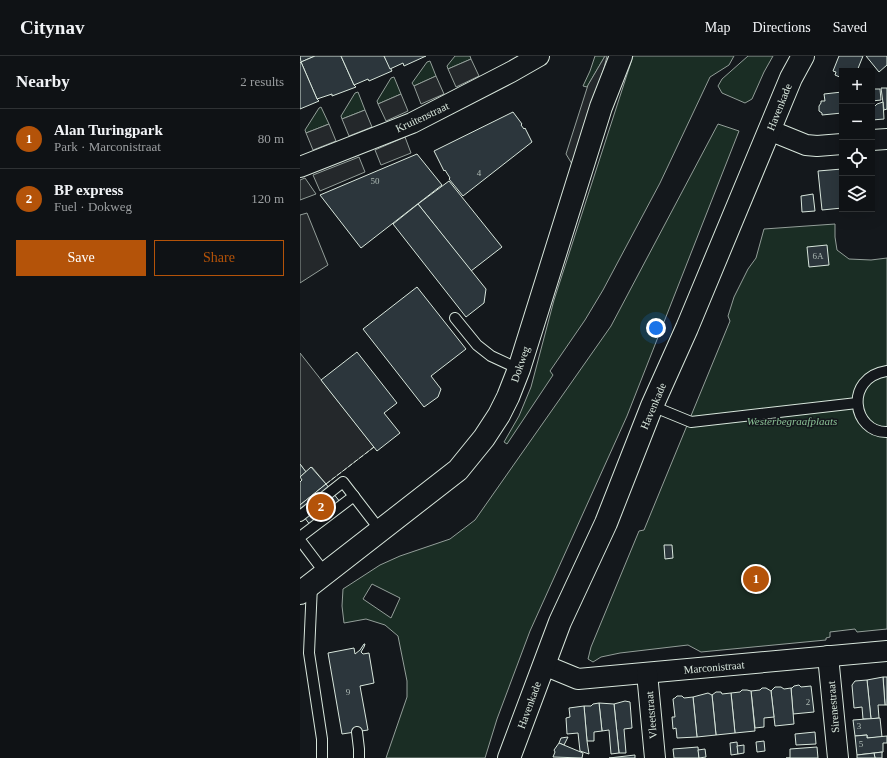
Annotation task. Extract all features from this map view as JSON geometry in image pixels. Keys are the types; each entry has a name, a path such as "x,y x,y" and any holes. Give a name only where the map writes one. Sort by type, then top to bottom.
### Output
{"street":[{"name":"Kruitenstraat","path":"300,167 412,123 540,56"},
{"name":"Dokweg","path":"313,583 458,470 484,438 499,416 519,369 601,107 620,56"},
{"name":"Havenkade","path":"509,758 560,622 606,523 652,406 687,328 791,78 803,56"},
{"path":"769,130 806,145 817,146 839,144"},
{"path":"875,140 887,139"},
{"name":"Marconistraat","path":"544,665 578,679 887,651"},
{"name":"Sirenestraat","path":"828,656 838,758"},
{"name":"Vleetstraat","path":"647,673 655,758"}],"lane":[{"path":"455,318 477,344 491,356 519,369"},
{"path":"887,371 878,372 868,378 861,386 857,403 862,418 871,427 887,432"},
{"path":"652,406 691,422 857,403"},
{"path":"300,516 343,482 380,530"},
{"path":"322,758 322,739 309,653 313,583 300,539 354,496"},
{"path":"300,647 310,636"},
{"path":"357,732 359,758"}],"green space":[{"path":"455,56 470,56 471,59 448,69 447,66"},
{"path":"595,56 605,56 587,87 583,86 590,71"},
{"path":"633,56 734,56 729,65 710,77 660,183 603,290 585,320 550,371 553,375 507,444 504,442 519,416 531,387 554,300"},
{"path":"748,56 773,56 752,99 745,103 722,93 718,86 722,79"},
{"path":"430,61 436,76 414,86 412,83 427,62"},
{"path":"394,77 401,94 378,104 377,101 391,78"},
{"path":"358,92 365,110 342,119 341,116 355,93"},
{"path":"321,107 329,124 306,133 305,130"},
{"path":"718,124 739,131 627,416 530,631 497,719 485,758 386,758 407,697 407,681 398,636 385,625 366,619 344,623 342,606 343,589 380,565 400,556 450,539 475,520 611,326","holes":["372,584 400,598 391,618 363,599"]},
{"name":"Westerbegraafplaats","path":"835,224 837,250 849,259 871,260 887,258 887,629 857,632 855,629 830,632 830,637 826,638 826,640 701,652 688,645 620,653 601,657 593,662 588,659 591,647 639,531 644,530 730,321 728,316 734,297 748,269 756,258 764,229"}],"shaded area":[{"path":"605,56 607,56 604,68 572,164 566,154 588,85"},
{"path":"471,59 479,76 456,87 448,69"},
{"path":"436,76 444,94 421,104 414,86"},
{"path":"401,94 408,111 386,121 378,104"},
{"path":"365,110 372,127 349,136 342,119"},
{"path":"329,124 336,141 313,150 306,133"},
{"path":"405,137 411,153 381,165 375,150"},
{"path":"359,157 365,172 320,191 313,175"},
{"path":"305,178 316,194 300,200 300,180"},
{"path":"307,213 328,265 300,283 300,215"},
{"path":"300,353 374,447 326,484 312,467 306,472 300,464"}],"building":[{"path":"300,56 315,56 301,62"},
{"path":"315,56 341,56 356,87 332,96 332,94 317,99 301,62"},
{"path":"341,56 384,56 392,71 369,81 368,79 354,85"},
{"path":"384,56 426,56 404,66 403,63 390,69"},
{"path":"839,56 863,56 858,68 839,68 839,77 835,75 836,72 833,71"},
{"path":"866,56 887,56 887,65 879,72"},
{"path":"301,62 319,101 300,109 300,63"},
{"path":"881,88 887,88 887,109 884,110"},
{"path":"875,89 880,89 881,100 875,101"},
{"path":"839,92 839,113 822,115 819,111 819,106 821,101 825,101 824,94"},
{"path":"883,102 884,119 875,120 875,106"},
{"path":"513,112 524,129 525,128 532,142 463,196 449,179 450,178 445,170 444,171 434,151"},
{"path":"417,154 442,185 361,248 320,195"},
{"path":"839,169 839,208 822,210 818,171"},
{"path":"449,181 502,247 471,271 418,204"},
{"path":"813,194 815,211 802,212 801,196"},
{"path":"418,204 486,289 484,303 466,317 393,224"},
{"path":"827,245 829,265 809,267 807,247"},
{"path":"417,287 466,349 431,376 441,389 438,397 424,407 363,329"},
{"path":"357,352 397,403 384,413 400,433 377,451 321,380"},
{"path":"300,464 306,472 300,477"},
{"path":"311,467 326,484 300,505 300,482 302,480 300,477"},
{"path":"326,484 344,507 315,531 300,512 300,505"},
{"path":"664,545 672,545 673,558 665,559"},
{"path":"364,644 361,652 363,654 369,653 374,683 360,686 368,730 342,734 328,653 354,648 355,654"},
{"path":"883,677 887,677 887,705 885,705"},
{"path":"883,677 885,705 878,705 879,718 871,719 867,680"},
{"path":"867,680 871,719 863,719 862,707 854,708 852,685 855,681"},
{"path":"799,685 801,687 811,686 814,712 793,714 791,688"},
{"path":"775,687 781,687 784,689 791,688 794,724 775,726 771,691"},
{"path":"762,688 766,688 771,691 774,717 764,718 764,727 755,728 751,691 760,690"},
{"path":"742,690 751,691 755,731 735,733 731,693 740,692"},
{"path":"716,692 721,692 722,694 731,693 735,733 716,735 712,695"},
{"path":"708,693 712,695 716,735 697,737 693,697"},
{"path":"677,696 682,696 684,698 693,697 697,737 677,738 676,728 673,729 672,717 675,717 673,699"},
{"path":"625,701 630,702 632,728 624,729 626,753 619,753 614,704"},
{"path":"599,703 614,704 619,753 611,754 609,730 602,731"},
{"path":"599,703 602,731 594,732 594,741 587,741 584,706 591,706"},
{"path":"584,706 589,754 580,751 578,733 567,734 566,718 570,717 569,708"},
{"path":"880,718 882,737 867,738 867,735 855,736 853,720"},
{"path":"815,732 816,744 796,745 795,734"},
{"path":"867,735 867,738 887,736 887,743 883,743 883,752 857,755 855,736"},
{"path":"568,737 564,745 559,743 561,738"},
{"path":"764,741 765,751 757,752 756,742"},
{"path":"737,742 738,754 731,755 730,743"},
{"path":"559,743 583,753 582,758 553,757 555,752 554,750"},
{"path":"744,745 744,753 738,754 737,746"},
{"path":"698,747 699,758 674,758 673,749"},
{"path":"817,747 818,758 790,758 790,749"},
{"path":"705,749 706,757 699,758 698,750"},
{"path":"882,752 882,758 875,758 874,753"},
{"path":"874,753 875,758 857,758 857,755"},
{"path":"635,755 635,758 609,758"}],"fence":[{"path":"326,484 374,447"}],"place":[{"name":"BP express","path":"321,507"},
{"name":"Alan Turingpark","path":"756,579"}]}
